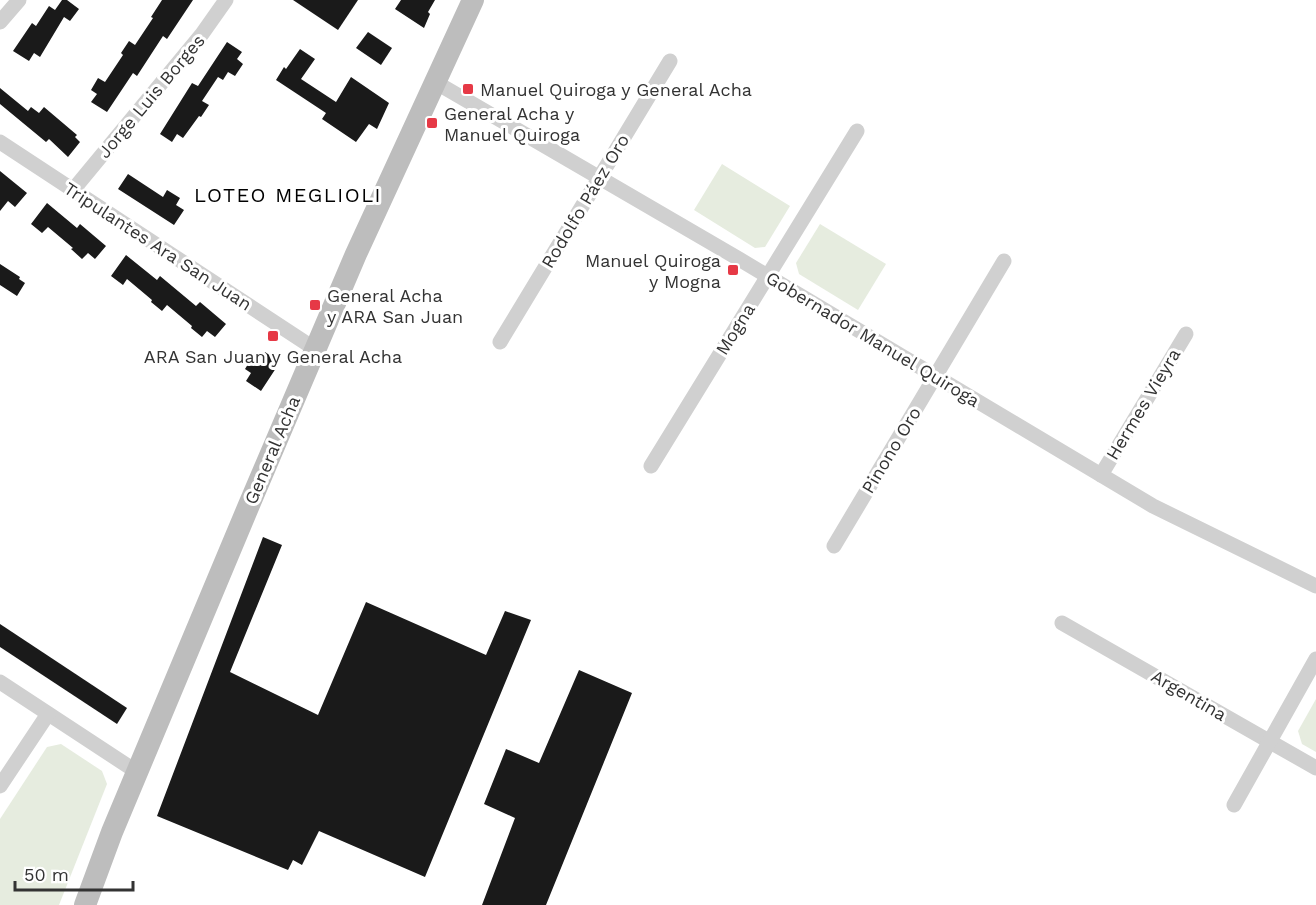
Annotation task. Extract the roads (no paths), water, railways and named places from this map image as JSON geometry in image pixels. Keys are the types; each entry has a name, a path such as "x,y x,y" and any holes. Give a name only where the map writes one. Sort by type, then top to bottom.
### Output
{"main road":[{"name":"General Acha","path":"85,905 112,832 315,349 471,1"}],"street":[{"path":"0,22 19,0"},
{"name":"Jorge Luis Borges","path":"73,190 202,34 226,0"},
{"name":"Rodolfo Páez Oro","path":"500,342 670,61"},
{"name":"Gobernador Manuel Quiroga","path":"435,82 768,276 1153,506 1316,586"},
{"name":"Mogna","path":"651,466 857,131"},
{"name":"Tripulantes Ara San Juan","path":"0,142 315,349"},
{"name":"Pinono Oro","path":"834,546 1004,261"},
{"name":"Hermes Vieyra","path":"1101,475 1186,334"},
{"name":"Argentina","path":"1062,623 1316,768"},
{"path":"1234,805 1316,659"},
{"path":"0,682 137,772"},
{"path":"0,786 48,714"}],"place":[{"name":"Manuel Quiroga y General Acha","path":"468,89"},
{"name":"General Acha y Manuel Quiroga","path":"432,123"},
{"name":"Manuel Quiroga y Mogna","path":"733,270"},
{"name":"General Acha y ARA San Juan","path":"315,305"},
{"name":"ARA San Juan y General Acha","path":"273,336"}],"district":[{"name":"LOTEO MEGLIOLI","path":"288,195"}]}
